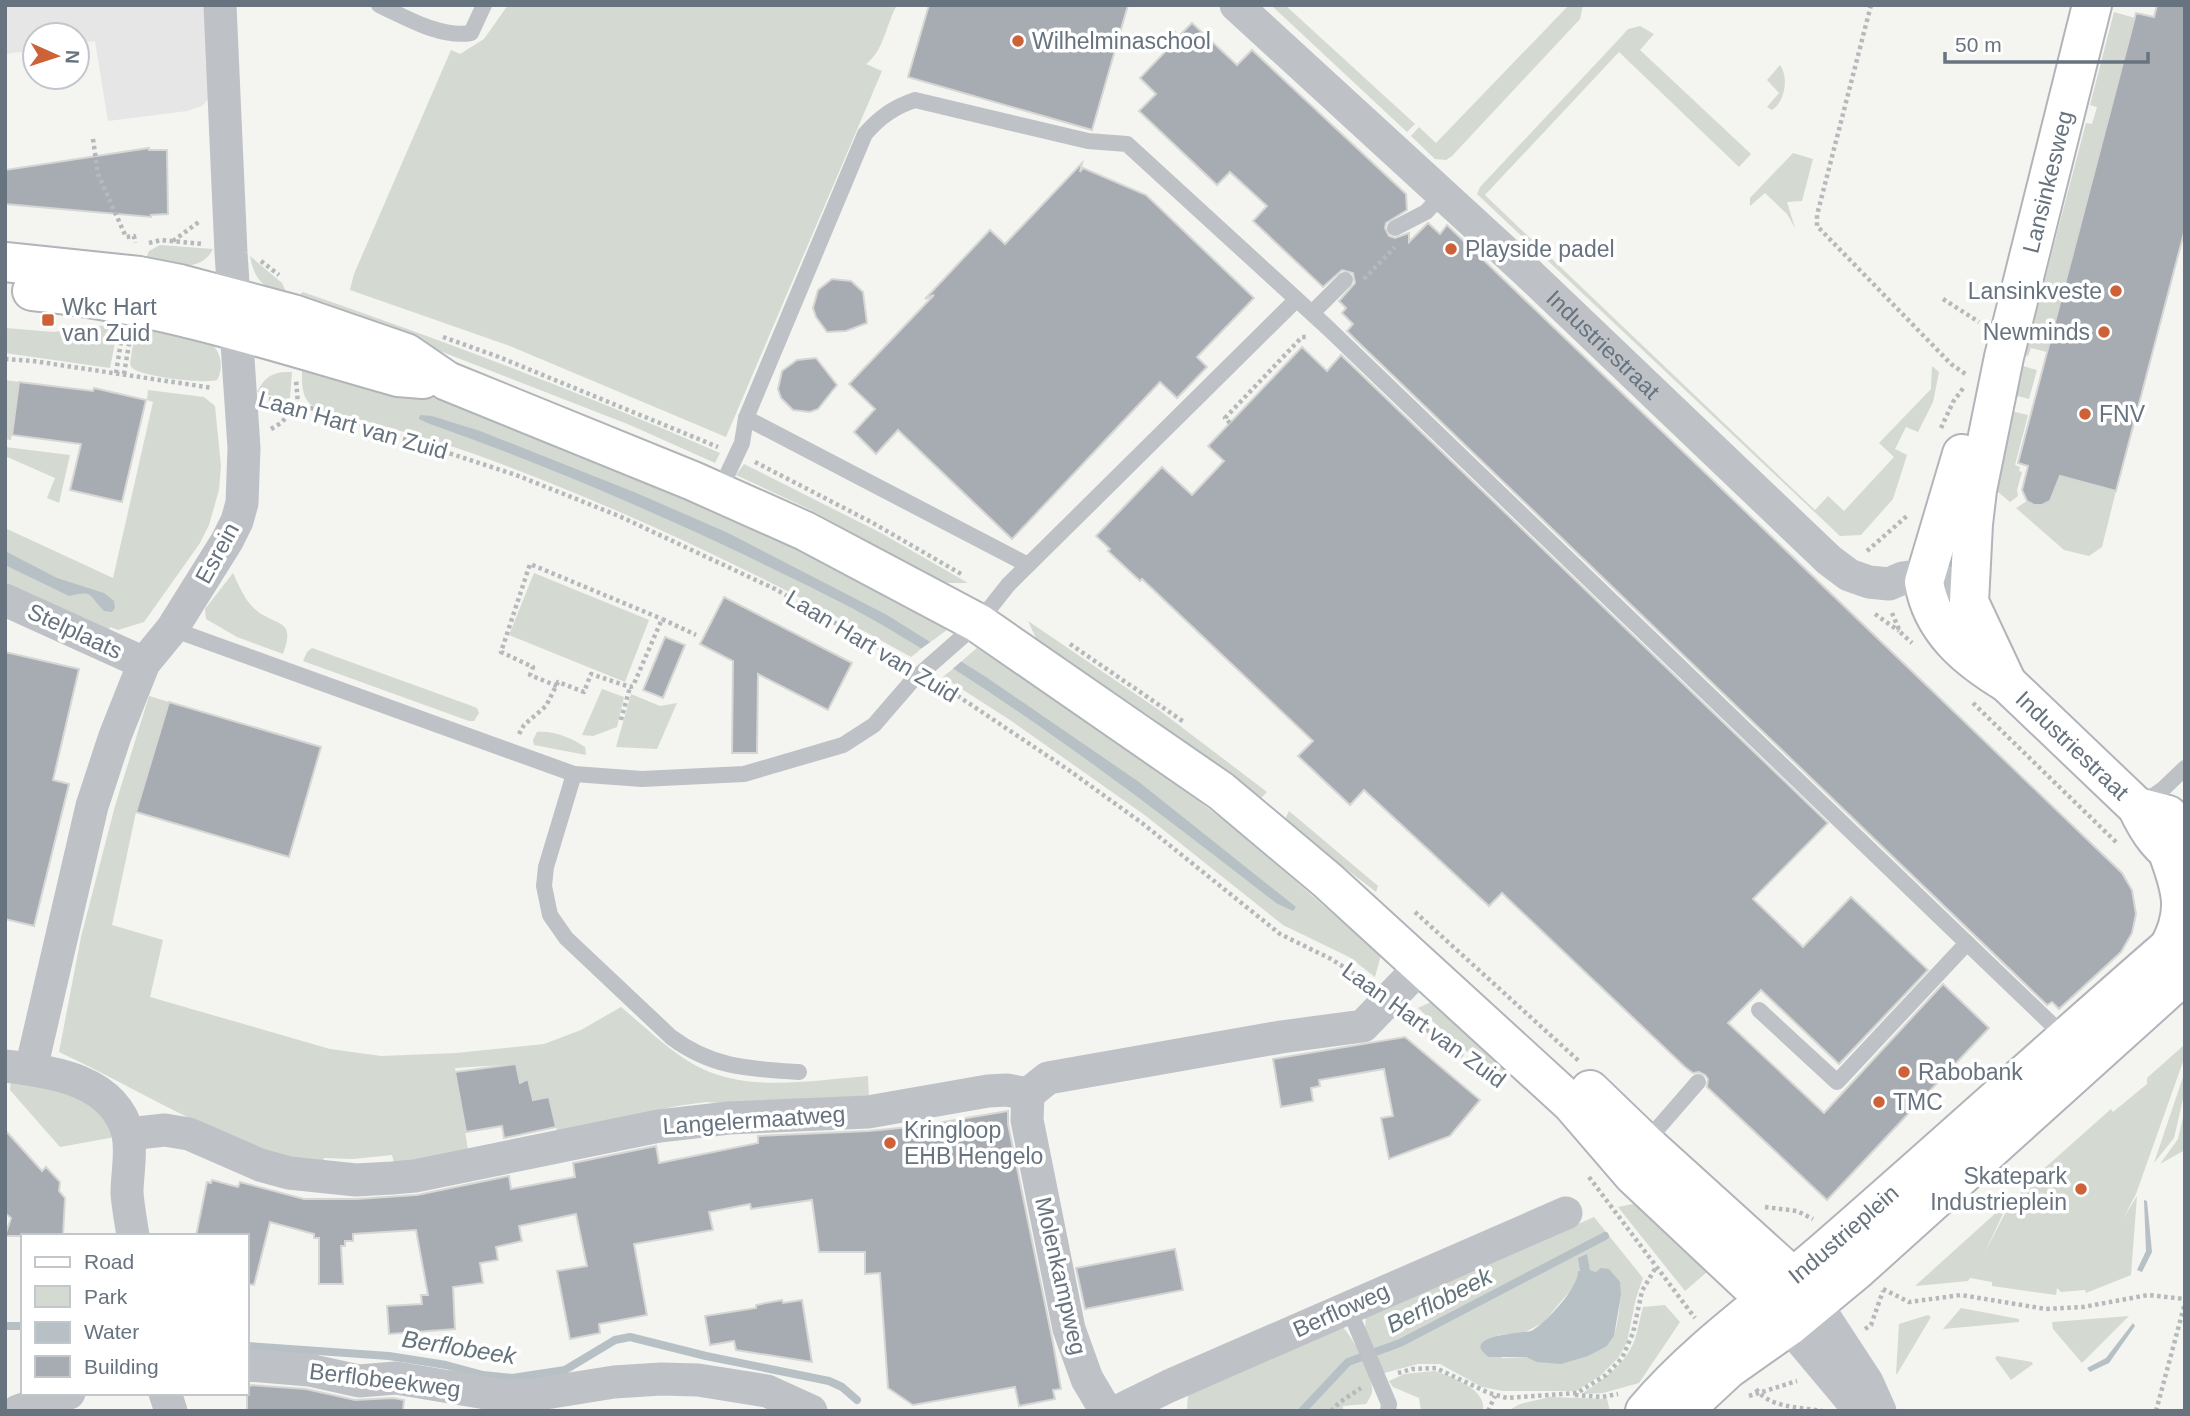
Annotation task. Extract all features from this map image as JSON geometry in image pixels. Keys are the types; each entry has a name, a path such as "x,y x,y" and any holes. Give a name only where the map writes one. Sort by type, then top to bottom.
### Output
{"main road":[{"name":"Lansinkesweg","path":"1969,584 1977,490 2004,357 2092,5"},
{"name":"Laan Hart van Zuid","path":"5,262 139,276 398,377 447,381 719,492 817,537 964,635 1221,791 1328,880 1572,1104 1634,1175 1791,1302"},
{"name":"Laan Hart van Zuid","path":"5,289 235,314"},
{"name":"Lansinkesweg","path":"1907,583 1982,390 2004,357"},
{"name":"Industriestraat","path":"1907,583 1927,600 1936,620 1952,641 1982,669 2007,684 2137,807 2149,833 2180,851 2182,891 2179,951"},
{"name":"Industriestraat","path":"1969,584 1969,602 2007,684"},
{"name":"Laan Hart van Zuid","path":"1328,880 1362,894 1398,920 1561,1060 1645,1143 1791,1302"},
{"name":"Industrieplein","path":"1725,1373 1960,1129 2067,1038 2179,951"},
{"name":"Industrieplein","path":"1791,1302 1874,1254 2179,951"},
{"path":"1635,1401 1725,1373"},
{"path":"1683,1411 1725,1373"}],"street":[{"name":"Esrein","path":"18,1068 92,806 144,663 172,629 227,541 242,503 244,448 220,5"},
{"name":"Industriestraat","path":"1236,5 1525,270 1829,560 1849,575 1869,582 1969,584"},
{"name":"Stelplaats","path":"5,600 144,663"},
{"path":"1028,1094 1048,1078 1281,1037 1363,1026 1421,966"},
{"path":"18,1068 61,1074 91,1087 112,1104 128,1134 127,1194 133,1234"},
{"name":"Langelermaatweg","path":"128,1134 165,1130 189,1135 260,1165 289,1173 356,1180 415,1175 659,1126 729,1118 868,1112 988,1091 1007,1090 1028,1094"},
{"name":"Molenkampweg","path":"1028,1094 1027,1120 1069,1329 1087,1379 1106,1411"},
{"name":"Berfloweg","path":"1118,1411 1169,1386 1566,1213"},
{"path":"1791,1302 1832,1355 1867,1382 1881,1411"},
{"path":"1832,1355 1851,1400 1867,1411"},
{"name":"Berflobeekweg","path":"248,1365 309,1370 359,1381 396,1378 504,1396 533,1395 614,1382 698,1380 767,1391 811,1411"},
{"path":"18,1411 63,1395"}],"lane":[{"path":"379,5 436,30 456,35 471,33 484,5"},
{"path":"719,492 741,443 746,418 865,134 877,120 897,105 915,100 1088,141 1127,144 1312,313 2067,1038"},
{"path":"1395,228 1426,212 1443,194"},
{"path":"1312,313 1345,281"},
{"path":"172,629 575,774 642,779 712,778 775,767 822,753 857,738 881,718 922,672 964,635 1008,585 1296,300"},
{"path":"746,418 1028,565"},
{"path":"2137,807 2163,789 2185,768"},
{"path":"575,774 546,867 544,886 550,915 566,938 687,1049 739,1068 799,1072"},
{"path":"1759,1010 1837,1082 1967,943"},
{"path":"1645,1143 1698,1082"},
{"path":"1348,1307 1389,1404 1388,1411"}],"path":[{"path":"1871,5 1817,215 1817,226 1951,364 1970,377"},
{"path":"93,139 98,174 127,237"},
{"path":"1943,299 1981,324"},
{"name":"Laan Hart van Zuid","path":"5,359 33,361 298,404 516,475 606,511 775,589 922,672 1070,771 1142,823 1280,934 1350,970 1413,1021 1491,1078 1502,1083"},
{"path":"1829,560 1859,558 1908,515"},
{"path":"557,686 530,675 533,667 501,652 530,565 696,635"},
{"path":"1907,583 1890,607 1900,632 1920,651"},
{"path":"621,720 630,687 633,686 662,619"},
{"path":"511,751 524,724 546,706 558,682 584,692 591,674 630,687"},
{"path":"1968,698 2122,849"},
{"path":"1586,1173 1656,1267 1725,1373 1776,1403 1822,1411"},
{"path":"1331,1411 1376,1375 1412,1369 1436,1368 1494,1396 1518,1399 1577,1393 1597,1381 1622,1358 1633,1333 1642,1292 1656,1267"},
{"path":"1725,1373 1793,1384 1871,1325 1884,1289 1891,1282"},
{"path":"1884,1289 1909,1302 1961,1294 2046,1309 2083,1307 2148,1295 2185,1301 2156,1411"},
{"path":"1571,1394 1635,1401"},
{"path":"1488,1411 1494,1396"}],"shaded area":[{"path":"5,5 208,5 208,99 202,106 187,111 108,121 95,41 91,41 91,21 21,21 21,52 5,54"}],"green space":[{"path":"508,5 897,5 881,45 866,64 882,71 726,437 510,346 350,290 354,274 451,50 460,54 484,39"},
{"path":"1271,5 1285,5 1415,124 1407,132"},
{"path":"1569,5 1583,5 1580,19 1452,156 1446,160 1435,159 1411,136 1419,127 1436,143"},
{"path":"2114,12 2135,18 2047,352 2031,348 2028,356 2025,355 2086,123 2092,124 2097,107 2090,105"},
{"path":"1640,26 1654,34 1640,50 1751,154 1739,167 1619,52 1485,195 1815,510 1828,496 1844,511 1894,457 1879,443 1931,389 1932,366 1939,372 1933,402 1918,432 1906,427 1895,449 1907,455 1893,499 1861,535 1840,536 1477,194 1480,187 1628,29"},
{"path":"1780,65 1785,82 1783,95 1772,110 1767,107 1779,93 1767,80"},
{"path":"1793,153 1813,159 1802,201 1787,202 1795,228 1787,214 1765,193 1750,206 1750,198"},
{"path":"160,245 213,249 207,257 192,265 173,265 146,258 149,251"},
{"path":"250,256 282,283 289,298 273,291 258,279"},
{"path":"303,292 513,368 720,453 715,463 630,425 298,296"},
{"path":"137,318 212,344 220,361 217,380 174,379 132,368 130,364"},
{"path":"108,325 118,327 110,368 5,353 5,328 54,332"},
{"path":"2023,366 2037,370 2029,399 2018,396 2013,403"},
{"path":"302,371 329,371 392,383 437,396 640,473 828,563 948,629 911,657 752,573 589,499 457,448 314,407 304,395"},
{"path":"280,372 292,372 290,398 257,392 271,376"},
{"path":"5,380 19,382 11,440 5,439"},
{"path":"148,390 204,397 215,406 221,466 219,490 209,525 200,543 144,622 118,630 110,627 106,635 5,590 5,528 113,578 153,402 147,400"},
{"path":"2011,411 2028,415 2015,465 2020,467 2019,471 2022,472 2018,496 2010,502 1992,487"},
{"path":"5,447 70,455 59,503 47,498 55,478 5,456"},
{"path":"744,464 881,533 968,583 944,583 811,510 736,475"},
{"path":"2058,476 2116,491 2102,547 2089,556 2064,550 2016,508 2027,501 2038,505 2050,501"},
{"path":"233,573 253,607 286,629 283,654 237,637 206,619 205,609"},
{"path":"534,573 649,620 625,682 509,635"},
{"path":"1028,621 1159,710 1267,792 1259,800 1154,719 1036,638"},
{"path":"312,648 472,706 477,708 479,713 474,721 469,721 303,661"},
{"path":"977,648 1107,734 1231,826 1381,955 1375,977 1349,957 1283,925 1146,816 1010,720 943,677"},
{"path":"602,689 624,697 617,727 593,736 582,735"},
{"path":"631,694 660,706 677,703 657,749 616,747"},
{"path":"149,696 169,702 136,812 112,925 163,940 150,997 330,1049 381,1056 456,1053 544,1044 581,1030 621,1007 674,1051 713,1073 734,1079 779,1083 868,1076 869,1100 733,1104 706,1102 557,1131 549,1097 533,1100 529,1082 520,1083 516,1064 455,1068 468,1150 395,1166 392,1155 353,1159 324,1158 322,1166 288,1158 221,1133 59,1052 81,937 115,806"},
{"path":"537,732 556,733 568,738 585,747 586,755 534,745"},
{"path":"1289,811 1378,886 1376,892 1284,821"},
{"path":"1433,1001 1509,1069 1503,1076 1462,1048 1418,1008"},
{"name":"Skatepark Industrieplein","path":"2183,1046 2185,1056 2136,1194 2123,1219 2137,1196 2131,1275 2086,1293 2085,1290 2061,1292 2057,1288 2056,1295 1992,1286 1992,1282 1970,1278 1968,1281 1915,1286 2009,1201 1984,1254 2011,1202 2029,1182 2111,1109 2113,1112 2147,1084 2147,1078"},
{"path":"2185,1071 2185,1090 2174,1138 2154,1163"},
{"path":"11,1078 56,1085 102,1112 115,1137 60,1147 10,1090"},
{"path":"2185,1109 2185,1150 2160,1164 2178,1139"},
{"path":"1638,1203 1707,1272 1685,1291 1618,1207"},
{"path":"1594,1217 1643,1278 1627,1342 1618,1358 1600,1376 1576,1391 1503,1391 1482,1387 1440,1364 1418,1364 1384,1373 1365,1330 1366,1314 1440,1285","holes":["1586,1254 1590,1270 1596,1272 1621,1295 1616,1329 1607,1346 1538,1362 1526,1357 1502,1358 1498,1335 1523,1333 1543,1323 1574,1286"]},
{"path":"1665,1305 1680,1322 1639,1383 1603,1393 1582,1394 1613,1371 1626,1357 1635,1339 1643,1307"},
{"path":"1961,1308 2019,1319 2019,1322 1943,1329"},
{"path":"1928,1315 1931,1317 1896,1374 1899,1324"},
{"path":"2129,1316 2082,1363 2053,1329 2052,1322"},
{"path":"1343,1327 1369,1373 1372,1390 1366,1404 1343,1406 1343,1411 1187,1411 1188,1395"},
{"path":"1997,1356 2033,1364 2011,1380 1995,1358"},
{"path":"1435,1371 1459,1380 1474,1390 1483,1403 1483,1411 1421,1411 1419,1398 1393,1387 1389,1381 1404,1374"},
{"path":"1550,1397 1607,1399 1610,1411 1508,1411 1520,1404"}],"water":[{"path":"420,415 432,416 480,431 634,492 726,532 887,615 986,677 1139,782 1296,907 1293,911 1276,903 1035,723 867,616 669,520 590,486 430,424 419,419"},
{"path":"5,551 57,578 104,593 114,601 115,608 112,612 104,611 90,595 69,596 5,565"},
{"path":"2144,1200 2147,1201 2152,1252 2142,1272 2137,1270 2146,1251"},
{"path":"1587,1254 1590,1270 1596,1272 1601,1268 1609,1269 1620,1282 1621,1295 1614,1336 1607,1346 1588,1356 1561,1364 1537,1362 1526,1357 1489,1357 1481,1350 1481,1344 1487,1340 1496,1336 1531,1331 1544,1321 1573,1286 1580,1271 1578,1258"},
{"path":"2133,1323 2135,1326 2109,1363 2090,1372 2087,1368 2106,1358"}],"pier":[{"path":"933,640 964,659 949,672 918,651"}],"building":[{"name":"Wilhelminaschool","path":"929,5 1128,5 1092,130 908,77"},
{"name":"Lansinkveste","path":"2157,5 2185,5 2185,229 2116,491 2060,476 2050,501 2034,505 2027,501 2022,490 2028,466 2018,463 2136,13 2154,17"},
{"path":"1192,23 1237,65 1252,50 1406,194 1407,210 1386,223 1389,236 1395,238 1409,233 1409,242 1428,223 1440,234 1447,225 2122,873 2132,890 2136,914 2132,933 2121,952 2059,1009 2052,1002 2047,1005 1347,331 1353,324 1342,313 1346,308 1339,301 1355,283 1353,273 1342,270 1323,287 1253,221 1267,206 1230,172 1217,185 1139,111 1156,94 1140,78 1166,51 1159,46 1174,31 1179,36"},
{"path":"149,148 167,150 168,214 151,217 5,204 5,170"},
{"path":"1082,163 1080,172 1083,168 1146,195 1254,298 1197,357 1207,367 1177,398 1160,382 1012,539 898,430 876,454 854,432 875,409 849,384 934,295 925,299 990,230 1005,244"},
{"path":"832,279 851,281 863,292 867,323 846,331 827,332 813,308 818,290"},
{"path":"1302,347 1327,371 1341,355 1828,823 1753,899 1803,947 1851,897 1928,970 1839,1064 1761,990 1728,1023 1824,1113 1943,984 1989,1028 1827,1200 1707,1087 1708,1079 1705,1075 1693,1073 1685,1067 1502,893 1489,906 1364,790 1350,805 1298,756 1313,741 1142,579 1140,581 1108,551 1110,549 1096,536 1162,467 1192,495 1224,461 1208,446"},
{"path":"816,358 837,385 818,409 810,412 793,410 781,398 778,389 782,371 797,360"},
{"path":"19,382 93,391 94,388 146,400 122,502 70,490 81,444 12,435"},
{"path":"724,597 852,663 828,710 758,674 757,753 732,753 733,661 700,644"},
{"path":"665,637 685,645 663,698 643,690"},
{"path":"5,652 79,669 53,780 69,784 34,926 5,919"},
{"path":"169,702 321,747 289,857 136,812"},
{"path":"1405,1037 1480,1100 1450,1136 1389,1159 1381,1118 1393,1116 1384,1069 1319,1080 1320,1086 1311,1088 1313,1101 1281,1107 1273,1059"},
{"path":"516,1064 520,1083 528,1079 533,1100 549,1097 556,1127 504,1138 502,1126 466,1132 455,1072"},
{"path":"1008,1111 1008,1124 1061,1389 1053,1390 1055,1399 1019,1406 1015,1387 913,1405 888,1388 880,1273 865,1274 865,1252 819,1252 812,1200 751,1209 750,1204 709,1212 713,1230 634,1244 647,1315 599,1324 600,1333 570,1339 557,1271 587,1266 576,1214 519,1226 522,1241 496,1247 498,1260 480,1263 483,1283 453,1287 455,1329 389,1334 387,1306 422,1304 421,1295 428,1295 416,1230 353,1234 353,1241 345,1241 345,1246 341,1246 343,1284 319,1284 319,1238 314,1238 314,1234 270,1222 254,1285 248,1284 248,1234 196,1234 207,1182 211,1183 212,1180 238,1187 240,1182 304,1199 417,1195 509,1176 511,1189 575,1177 573,1163 656,1146 659,1163 758,1143 758,1136 920,1126"},
{"path":"5,1130 42,1171 46,1167 60,1182 59,1191 65,1198 63,1234 5,1236 11,1218 5,1213"},
{"path":"1175,1249 1183,1290 1085,1309 1076,1268"},
{"path":"782,1300 783,1303 802,1300 812,1362 736,1350 734,1341 710,1345 705,1316 756,1308 756,1305"},
{"path":"248,1387 306,1389 355,1400 393,1398 404,1400 403,1411 247,1411"}],"waterway":[{"name":"Berflobeek","path":"1302,1411 1348,1362 1400,1343 1605,1236"},
{"name":"Berflobeek","path":"5,1326 21,1326"},
{"name":"Berflobeek","path":"248,1346 389,1356 446,1365 483,1375 512,1378 565,1370 615,1340 630,1337 706,1356 829,1381 842,1387 857,1400"}],"place":[{"name":"Wilhelminaschool","path":"1018,41"},
{"name":"Playside padel","path":"1451,249"},
{"name":"Lansinkveste","path":"2116,291"},
{"name":"Wkc Hart van Zuid","path":"48,320"},
{"name":"Newminds","path":"2104,332"},
{"name":"FNV","path":"2085,414"},
{"name":"Rabobank","path":"1904,1072"},
{"name":"TMC","path":"1879,1102"},
{"name":"Kringloop EHB Hengelo","path":"890,1143"},
{"name":"Skatepark Industrieplein","path":"2081,1189"}]}
